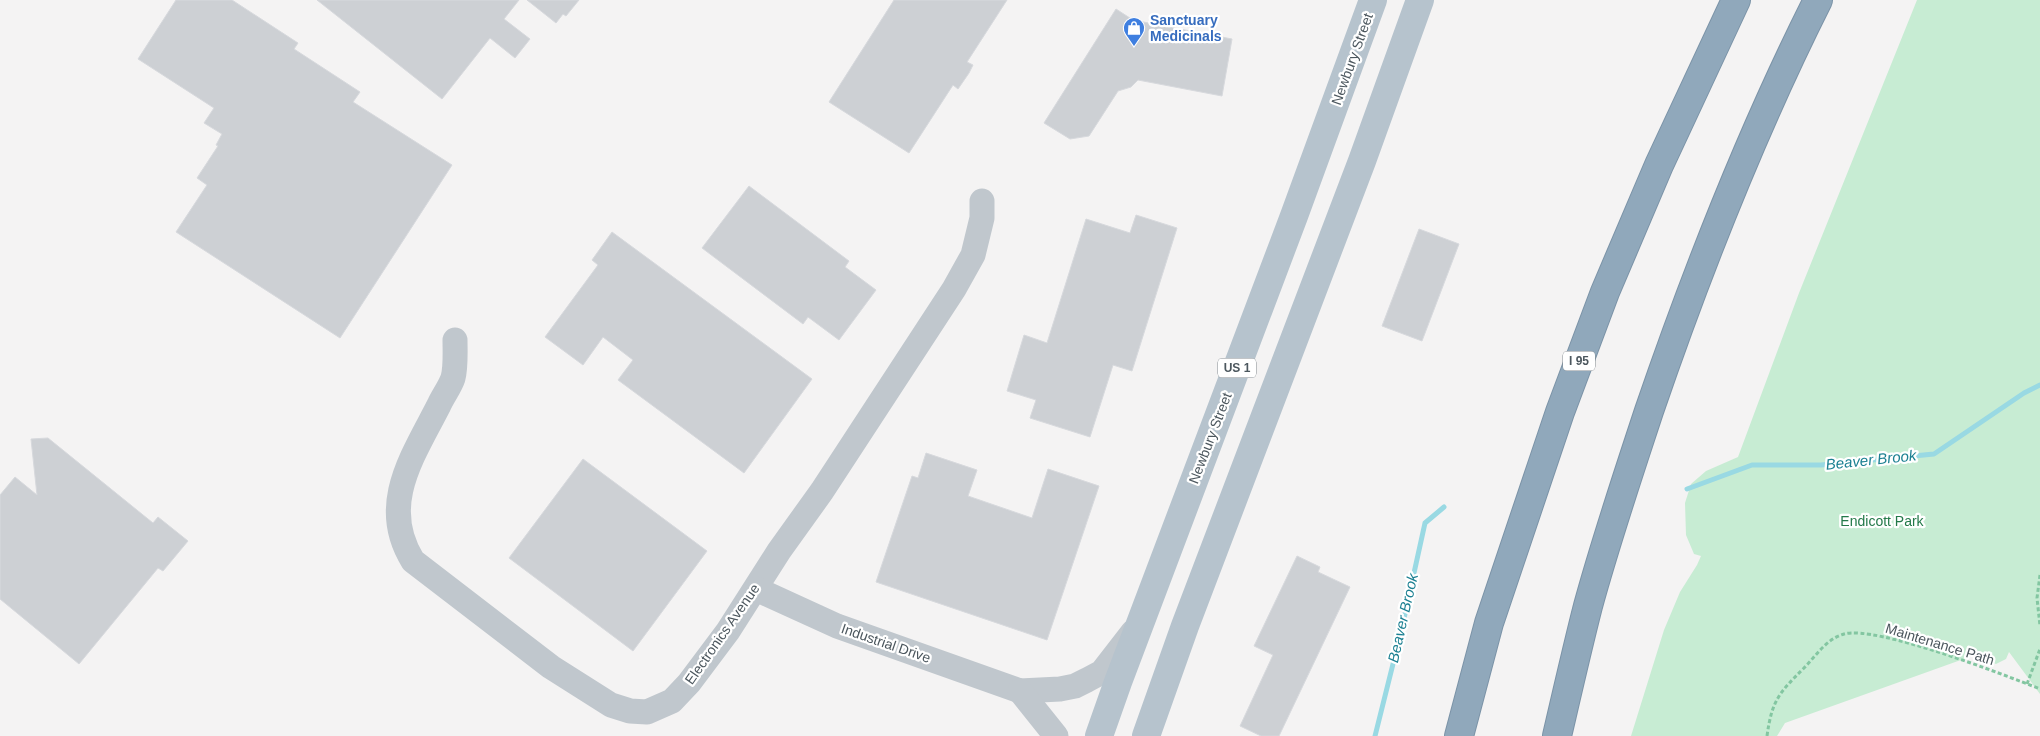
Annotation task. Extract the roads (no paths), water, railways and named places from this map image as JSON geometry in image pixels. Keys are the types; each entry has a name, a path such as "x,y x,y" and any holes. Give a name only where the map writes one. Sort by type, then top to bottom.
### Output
{"highway":[{"name":"I 95","path":"1459,736 1489,622 1560,412 1598,310 1658,165 1736,0"},
{"path":"1557,736 1589,605 1627,477 1662,372 1739,171 1788,59 1818,0"}],"main road":[{"name":"Newbury Street","path":"1099,736 1373,0"},
{"path":"1146,736 1185,626 1359,170 1420,0"}],"street":[{"name":"Electronics Avenue","path":"455,340 453,377 404,474 399,492 398,514 404,547 413,561 551,667 611,705 630,711 647,712 672,701 689,683 728,631 779,550 822,491 954,289 973,255 982,218 982,200"},
{"name":"Industrial Drive","path":"756,588 838,626 1020,690 1060,689 1075,686 1102,672 1140,624"},
{"path":"1020,690 1056,736"}],"waterway":[{"name":"Beaver Brook","path":"1687,489 1752,465 1821,465 1934,454 2024,393 2040,385"},
{"name":"Beaver Brook","path":"1375,736 1401,632 1425,523 1444,507"}],"place":[{"name":"Sanctuary Medicinals","path":"1134,47"}],"park label":[{"name":"Endicott Park","path":"1882,521"}]}
